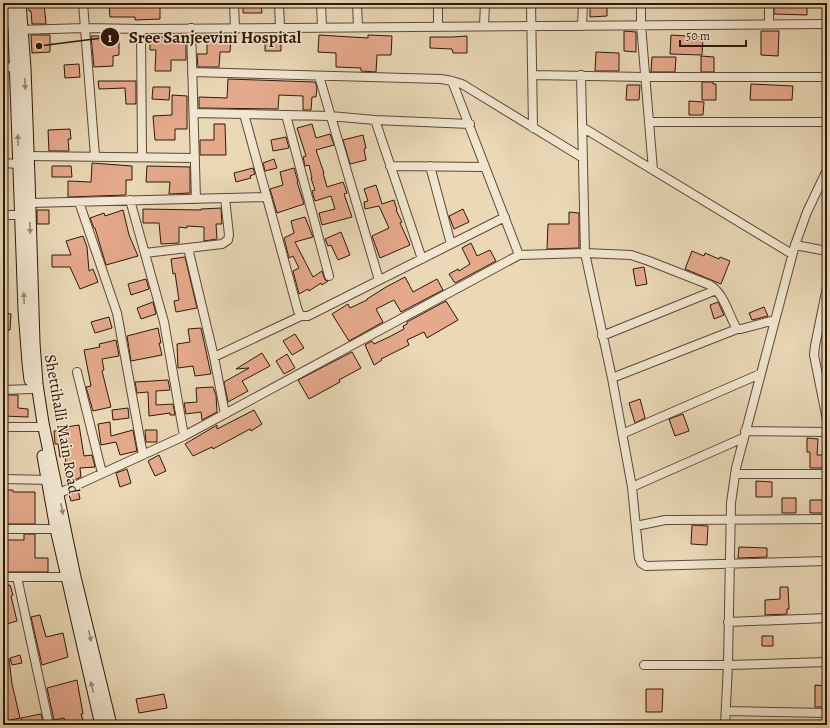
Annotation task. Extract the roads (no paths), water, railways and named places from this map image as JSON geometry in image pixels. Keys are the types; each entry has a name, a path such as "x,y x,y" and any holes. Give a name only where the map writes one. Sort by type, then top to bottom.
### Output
{"main road":[{"name":"Shettihalli Main Road","path":"12,3 18,30"},
{"name":"Shettihalli Main Road","path":"20,3 18,30 28,156 34,343 41,427"},
{"name":"Shettihalli Main Road","path":"20,68 18,164 27,356 32,389 102,725"},
{"name":"Shettihalli Main Road","path":"54,495 56,529 71,578"}],"street":[{"path":"83,3 95,156"},
{"path":"234,3 235,28"},
{"path":"279,3 280,28"},
{"path":"321,3 322,28"},
{"path":"357,3 358,27"},
{"path":"438,3 438,27"},
{"path":"484,26 485,3"},
{"path":"531,3 533,128"},
{"path":"582,26 583,3"},
{"path":"641,3 641,25 653,170"},
{"path":"769,3 769,24"},
{"path":"18,30 85,28 141,29 827,24"},
{"path":"191,28 196,199"},
{"path":"141,29 142,157"},
{"path":"3,67 20,68"},
{"path":"192,72 441,79 452,81 462,84 583,158"},
{"path":"532,75 645,77 827,77"},
{"path":"581,75 585,253 612,378 632,487 639,558 641,563 646,566 827,561"},
{"path":"319,76 379,280"},
{"path":"452,81 470,124 519,255"},
{"path":"194,113 330,116 375,120 470,124"},
{"path":"244,114 298,311 301,316"},
{"path":"286,115 329,276"},
{"path":"375,120 422,259"},
{"path":"649,122 827,122"},
{"path":"582,127 792,254"},
{"path":"28,156 195,158"},
{"path":"3,164 18,164"},
{"path":"390,166 485,167"},
{"path":"430,166 451,244"},
{"path":"725,725 728,665 730,503 735,474 744,434 792,254 807,212 827,170"},
{"path":"30,203 266,197"},
{"path":"145,253 222,244 228,240 229,235 225,198"},
{"path":"130,200 164,322 184,436"},
{"path":"79,202 117,313 143,455"},
{"path":"3,214 20,215"},
{"path":"214,357 301,316 308,316 505,216"},
{"path":"795,246 827,251"},
{"path":"188,248 214,357 225,414"},
{"path":"54,495 184,436 509,259 519,255 585,253 631,255 649,261 710,285 721,295 737,329"},
{"path":"827,287 814,346 814,355 827,420"},
{"path":"602,336 716,290"},
{"path":"612,378 737,329 741,330 775,320"},
{"path":"77,372 102,473"},
{"path":"622,434 760,374"},
{"path":"3,390 32,389"},
{"path":"3,427 41,427"},
{"path":"632,487 744,434 827,432"},
{"path":"735,474 827,474"},
{"path":"3,479 51,480"},
{"path":"636,526 665,520 827,519"},
{"path":"3,529 56,529"},
{"path":"3,577 71,578"},
{"path":"17,577 49,725"},
{"path":"728,622 827,618"},
{"path":"644,665 728,665 827,662"},
{"path":"726,711 827,713"}],"place":[{"name":"Sree Sanjeevini Hospital","path":"39,46"}]}
